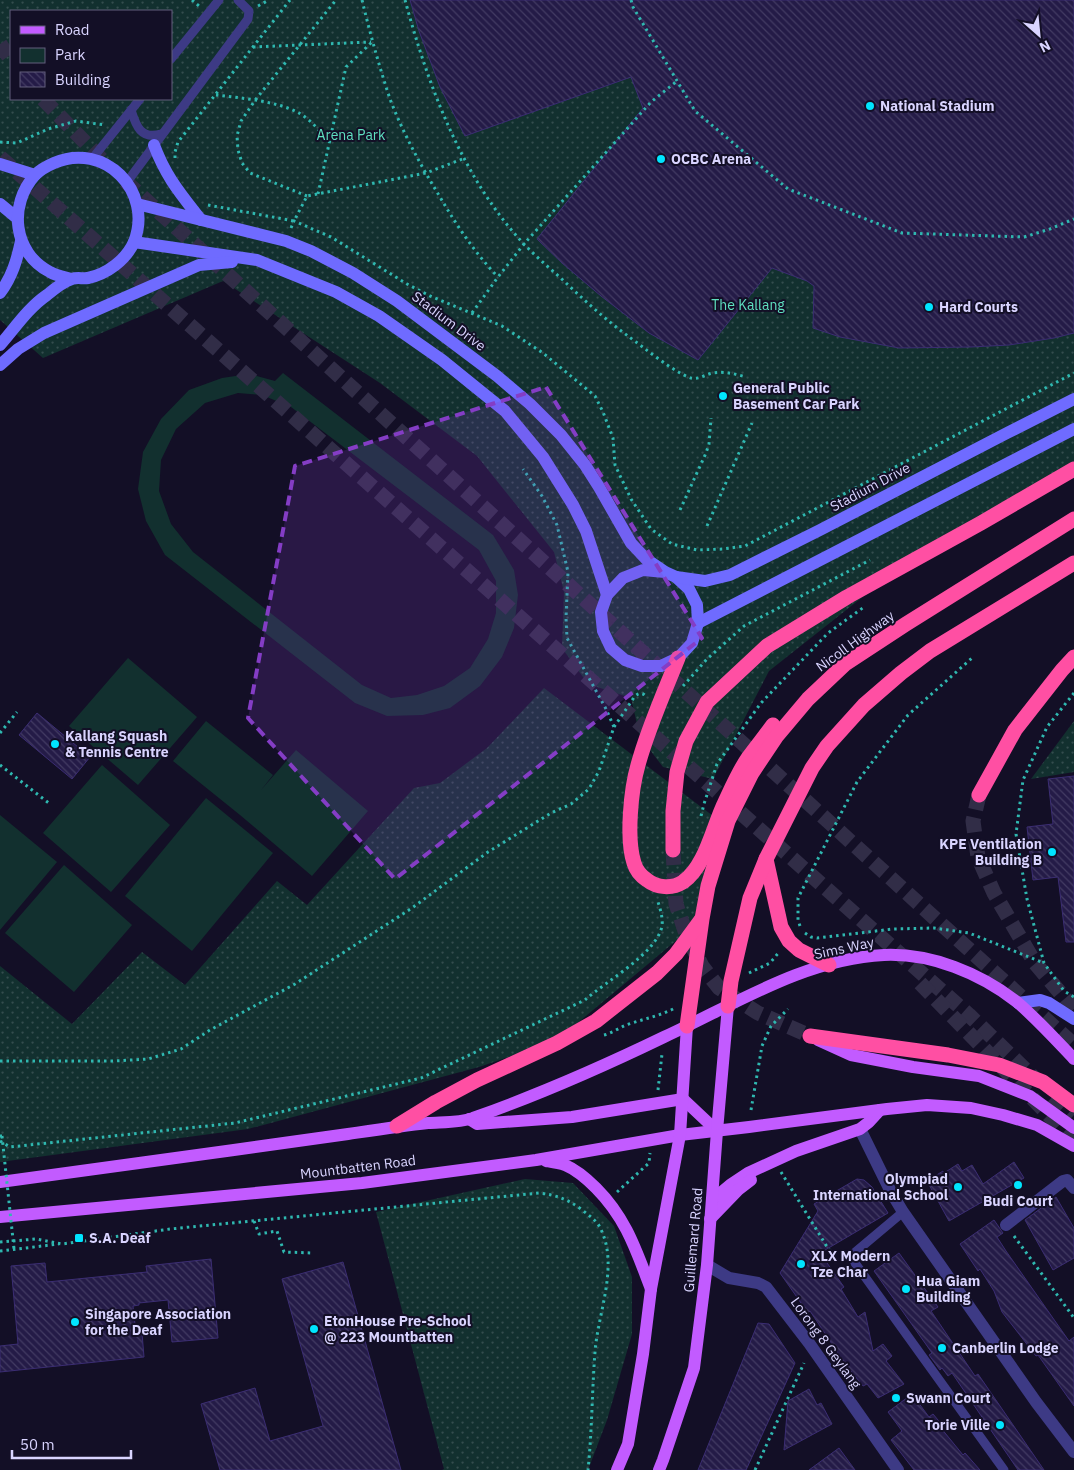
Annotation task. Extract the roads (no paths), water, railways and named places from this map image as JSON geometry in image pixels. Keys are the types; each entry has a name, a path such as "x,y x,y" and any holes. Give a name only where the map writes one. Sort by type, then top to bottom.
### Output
{"highway":[{"path":"673,850 673,811 677,772 686,741 707,702 767,646 847,597 1074,469"},
{"name":"Nicoll Highway","path":"688,1026 708,886 728,821 752,773 776,737 808,699 845,664 1074,518"},
{"path":"728,1006 731,981 750,898 766,858 812,768 827,746 864,705 930,651 1074,563"},
{"path":"979,794 1015,730 1074,657"},
{"path":"678,658 637,765 630,809 631,849 634,864 642,877 658,886 670,887 682,882 691,873 701,860 724,804 747,759 777,720 808,699"},
{"path":"766,858 781,927 788,941 799,950 829,964"},
{"path":"397,1126 477,1080 557,1043 596,1021 657,973 676,954 702,919"},
{"path":"810,1036 948,1055 999,1065 1043,1082 1074,1104"}],"main road":[{"name":"Sims Way","path":"688,1026 777,982 829,964 885,955 928,958 968,973 997,988 1018,1003 1074,1059"},
{"name":"Guillemard Road","path":"659,1470 694,1368 707,1265 728,1006"},
{"name":"Guillemard Road","path":"617,1470 628,1444 643,1354 651,1289 680,1135 688,1026"},
{"path":"0,1182 397,1126 470,1119 564,1082 688,1026"},
{"path":"810,1036 851,1055 979,1076 1030,1096 1074,1128"},
{"path":"470,1119 477,1124 572,1117 683,1099 717,1131 880,1110 927,1106 971,1108 1004,1114 1037,1125 1074,1146"},
{"path":"712,1200 748,1173 796,1152 860,1129 870,1122 880,1110"},
{"name":"Mountbatten Road","path":"0,1217 362,1182 536,1160 680,1135 717,1131"},
{"path":"536,1160 564,1164 586,1178 608,1201 623,1222 651,1289"},
{"path":"710,1219 738,1190 772,1162"}],"street":[{"path":"157,140 162,165 169,178 201,220"},
{"path":"0,293 8,282 17,262 21,241 17,218 21,195 35,175 47,165 61,159 77,157 92,159 106,164 127,182 137,204 138,223 134,242 126,255 115,266 102,274 87,278 72,278 50,272 33,259 21,241"},
{"path":"0,164 35,175"},
{"path":"0,204 17,218"},
{"name":"Stadium Drive","path":"137,204 286,241 311,251 353,273 397,300 497,376 530,404 561,435 600,487 631,543 646,559 689,589 697,605 698,623"},
{"path":"134,242 257,260 336,292 379,316 442,360 505,411 543,457 573,505 586,531 608,595"},
{"path":"0,365 18,349 44,333 199,265 257,260"},
{"path":"0,344 37,302 72,278"},
{"name":"Stadium Drive","path":"678,658 661,666 642,666 625,660 611,648 603,631 601,612 608,595 622,578 643,570 705,581 730,575 1074,399"},
{"path":"678,658 692,643 698,623 1074,429"},
{"path":"1018,1003 1040,1000 1049,1003 1074,1019"},
{"path":"860,1129 903,1212 1039,1406 1074,1452"},
{"path":"1006,1226 1064,1181 1069,1182 1074,1188"},
{"name":"Lorong 8 Geylang","path":"707,1265 730,1278 758,1282 766,1286 809,1342 898,1470"}],"lane":[{"path":"172,59 219,0"},
{"path":"127,182 248,19 249,11 238,0"},
{"path":"92,159 139,100"},
{"path":"131,110 141,132 154,136 157,140"},
{"path":"903,1212 853,1254 853,1258 1004,1470"}],"tunnel":[{"path":"0,44 10,59"},
{"path":"44,100 106,164"},
{"path":"0,157 969,1015 1034,1078"},
{"path":"125,181 1074,1045"},
{"path":"979,795 973,821 978,857 994,893 1035,963 1074,1009"},
{"path":"673,850 676,904 686,934 702,966 719,988 758,1013 810,1036"},
{"path":"920,983 1074,1141"},
{"path":"1053,1096 1074,1115"}],"place":[{"name":"National Stadium","path":"870,106"},
{"name":"OCBC Arena","path":"661,159"},
{"name":"Hard Courts","path":"929,307"},
{"name":"General Public Basement Car Park","path":"723,396"},
{"name":"Kallang Squash & Tennis Centre","path":"55,744"},
{"name":"KPE Ventilation Building B","path":"1052,852"},
{"name":"Budi Court","path":"1018,1185"},
{"name":"Olympiad International School","path":"958,1187"},
{"name":"S.A. Deaf","path":"79,1238"},
{"name":"XLX Modern Tze Char","path":"801,1264"},
{"name":"Hua Giam Building","path":"906,1289"},
{"name":"Singapore Association for the Deaf","path":"75,1322"},
{"name":"EtonHouse Pre-School @ 223 Mountbatten","path":"314,1329"},
{"name":"Canberlin Lodge","path":"942,1348"},
{"name":"Swann Court","path":"896,1398"},
{"name":"Torie Ville","path":"1000,1425"}],"park label":[{"name":"Arena Park","path":"351,135"},
{"name":"The Kallang","path":"748,305"}]}
